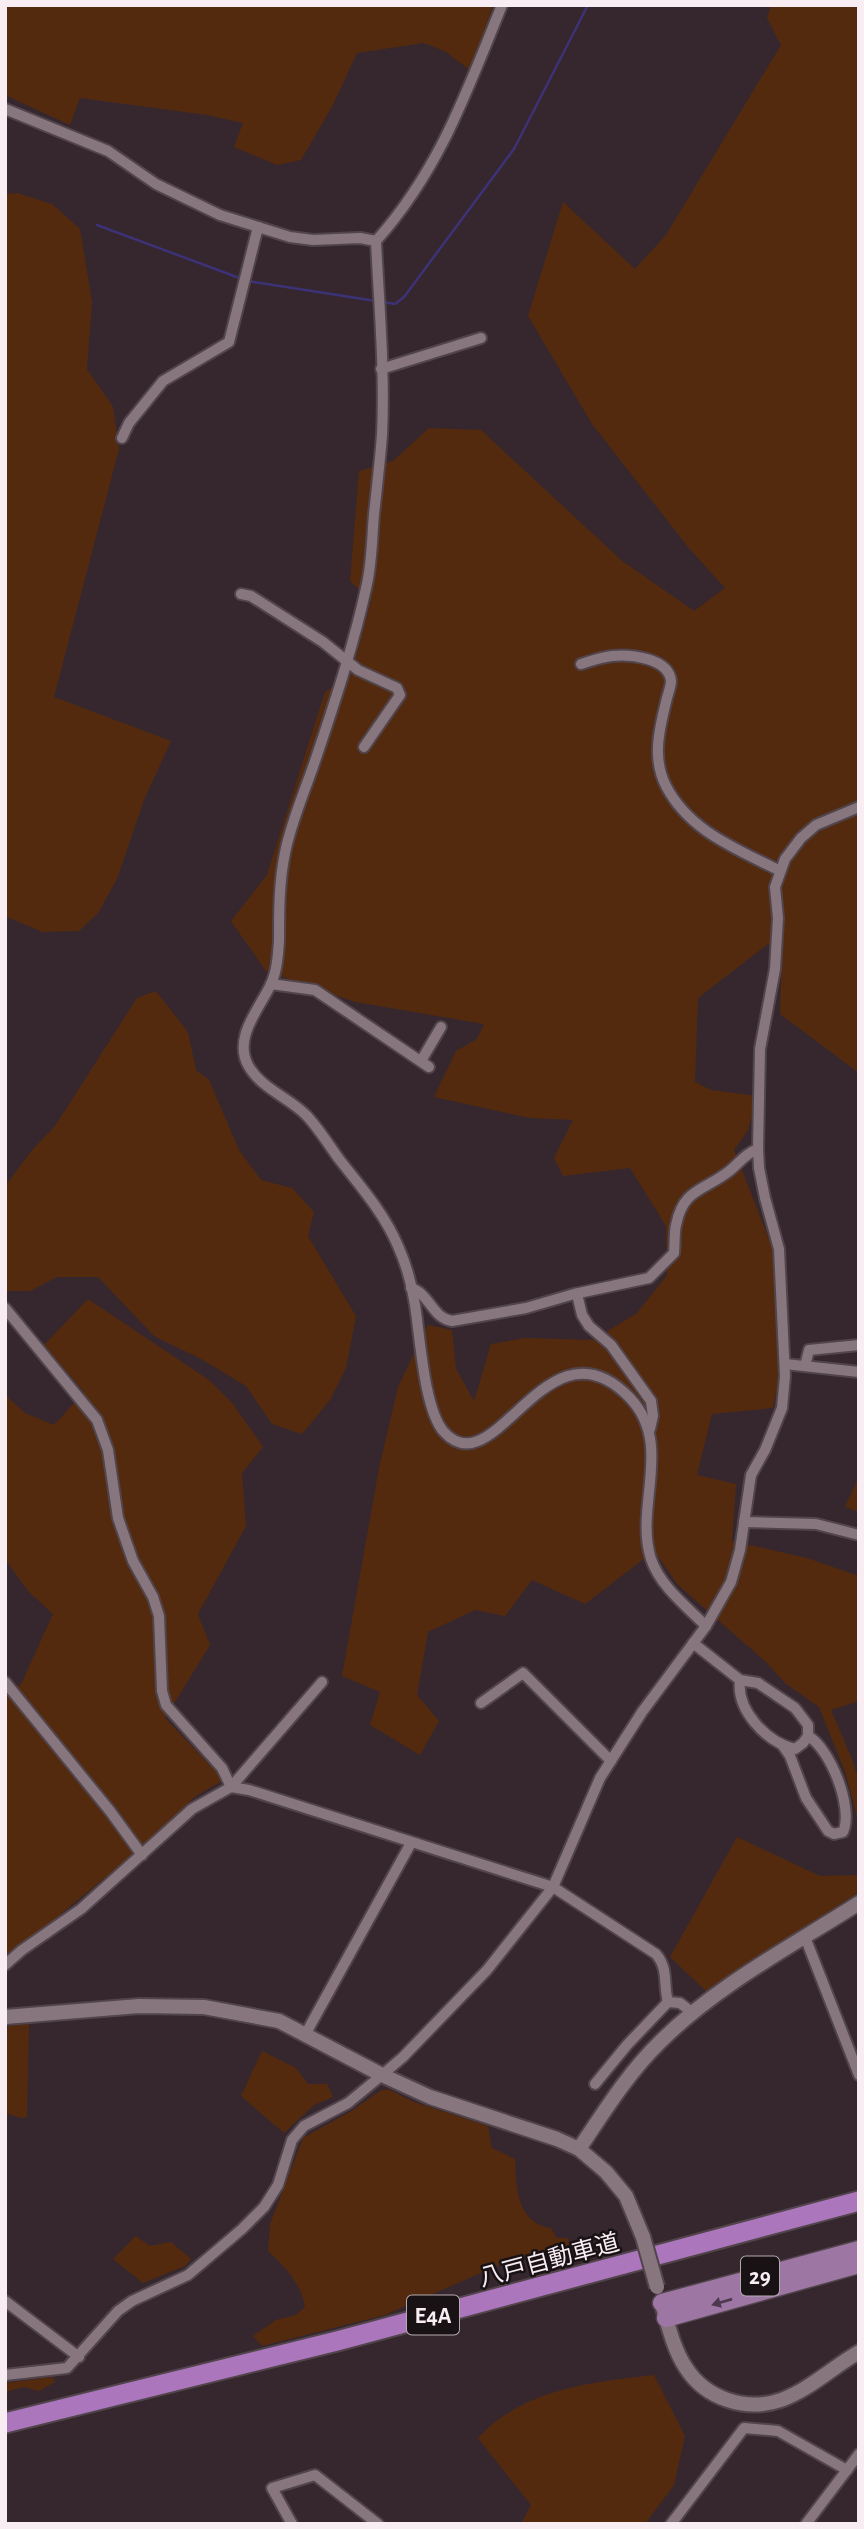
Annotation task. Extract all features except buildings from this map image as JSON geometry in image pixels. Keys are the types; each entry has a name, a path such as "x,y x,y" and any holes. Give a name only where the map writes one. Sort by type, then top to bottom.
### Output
{"highway":[{"name":"八戸自動車道","path":"5,2423 324,2344 859,2201"}],"main road":[{"name":"29","path":"662,2303 859,2250"},
{"name":"29","path":"662,2303 859,2264"}],"street":[{"path":"502,5 442,148 397,217 376,241 382,433 368,577 348,663 286,848 280,882 278,950 271,984 248,1027 243,1045 248,1065 263,1082 307,1116 388,1222 403,1256 411,1288 427,1387 436,1420 444,1433 457,1442 476,1443 492,1435 536,1393 567,1376 587,1374 602,1378 625,1393 638,1407 650,1429"},
{"path":"5,108 108,150 156,184 220,215 313,240 360,238 376,241"},
{"path":"122,439 129,423 163,381 229,342 258,227"},
{"path":"381,369 481,338"},
{"path":"242,594 251,596 323,642 358,670 397,688 400,695 364,747"},
{"path":"581,664 613,656 632,657 654,661 666,670 671,681 657,747 666,786 700,828 780,871"},
{"path":"5,2375 67,2368 118,2311 132,2301 188,2275 264,2207 278,2185 292,2140 304,2126 348,2103 382,2076 487,1970 553,1887 600,1778 642,1712 706,1626 731,1582 740,1550 751,1475 765,1450 782,1408 785,1364 779,1249 763,1188 758,1149 760,1049 775,969 778,918 775,887 785,859 801,838 816,825 859,807"},
{"path":"271,984 315,990 425,1064 441,1027"},
{"path":"411,1288 420,1291 439,1316 452,1321 526,1308 649,1278 674,1253 675,1229 680,1207 690,1195 729,1172 747,1153 758,1149"},
{"path":"577,1294 582,1315 589,1326 611,1345 651,1401 653,1416 650,1429 647,1539 650,1557 659,1578 706,1626"},
{"path":"5,1308 97,1420 108,1450 118,1518 133,1561 153,1597 159,1616 162,1690 166,1705 222,1768 230,1787"},
{"path":"804,1366 809,1349 859,1345"},
{"path":"785,1364 859,1372"},
{"path":"744,1522 816,1524 859,1535"},
{"path":"693,1643 740,1680 758,1683 795,1708 808,1725 808,1735 803,1743 795,1749 783,1746 767,1735 751,1717 738,1693 740,1680"},
{"path":"481,1703 523,1673 611,1761"},
{"path":"5,1682 110,1811 142,1855"},
{"path":"5,1965 81,1909 192,1808 230,1787 322,1682"},
{"path":"783,1746 790,1756 806,1798 828,1831 834,1834 843,1832 847,1822 833,1769 826,1752 808,1735"},
{"path":"230,1787 249,1790 553,1887 656,1954 666,1969 665,1992 668,2002"},
{"path":"305,2035 411,1843"},
{"path":"579,2149 625,2081 660,2042 693,2013 721,1991 859,1903"},
{"path":"805,1937 859,2075"},
{"path":"668,2002 680,2003 693,2013"},
{"path":"595,2084 626,2045 668,2002"},
{"path":"5,2017 139,2006 204,2007 279,2021 382,2076 430,2097 557,2139 579,2149 606,2172 626,2196 643,2237 672,2339 687,2371 718,2396 737,2404 761,2405 782,2400 859,2352"},
{"path":"5,2301 79,2357"},
{"path":"671,2524 744,2428 778,2431 847,2470"},
{"path":"806,2524 859,2454"},
{"path":"292,2524 272,2488 315,2475 378,2524"}],"shaded area":[{"path":"5,5 493,5 471,71 446,52 424,43 357,53 333,105 301,160 277,165 234,147 243,123 207,115 80,98 70,125 5,95"},
{"path":"771,5 859,5 859,1073 780,1014 782,954 768,944 698,998 695,1082 711,1090 757,1096 748,1130 734,1150 773,1249 784,1337 773,1408 712,1414 697,1475 736,1484 732,1541 807,1558 859,1576 859,1701 831,1710 859,1781 859,1824 845,1772 819,1707 785,1683 765,1661 678,1585 654,1551 585,1604 532,1580 505,1616 475,1610 428,1632 417,1695 439,1721 420,1755 370,1725 380,1692 342,1676 379,1468 398,1387 428,1325 452,1330 456,1369 474,1401 491,1344 525,1338 593,1340 637,1313 667,1275 666,1226 630,1168 563,1176 554,1158 573,1120 530,1118 434,1097 456,1051 477,1039 484,1024 355,1002 266,971 231,921 267,875 325,692 351,675 371,601 350,581 359,471 393,461 429,428 481,430 621,560 694,611 725,588 688,547 592,424 528,316 563,202 635,269 666,235 781,45 767,18"},
{"path":"17,193 52,204 80,229 92,302 87,369 113,407 119,449 54,697 171,741 144,800 117,879 98,913 79,931 42,932 5,916 5,194"},
{"path":"156,991 188,1032 196,1070 209,1080 239,1150 261,1180 292,1188 314,1212 308,1236 356,1316 346,1368 330,1400 302,1434 272,1424 246,1386 201,1359 154,1336 98,1277 57,1277 30,1291 5,1291 5,1186 32,1150 55,1126 137,998"},
{"path":"88,1299 209,1380 233,1404 263,1447 242,1473 246,1526 198,1614 210,1645 165,1718 224,1780 196,1796 125,1861 5,1960 5,1696 21,1684 53,1614 28,1591 5,1559 5,1395 25,1413 54,1425 84,1392 44,1345"},
{"path":"859,1476 859,1512 845,1507"},
{"path":"737,1837 820,1876 859,1875 859,1892 706,1991 670,1957"},
{"path":"29,2024 27,2117 21,2118 5,2113 5,2041 8,2026"},
{"path":"262,2051 296,2068 308,2084 327,2084 333,2097 314,2105 284,2133 241,2096"},
{"path":"388,2089 414,2102 488,2126 492,2148 515,2159 518,2192 525,2212 540,2225 551,2228 557,2238 568,2238 569,2245 499,2265 385,2315 262,2346 253,2336 276,2320 296,2315 305,2307 296,2283 268,2251 270,2224 303,2138 353,2110 380,2091"},
{"path":"136,2236 150,2246 171,2242 191,2259 185,2266 143,2283 113,2259"},
{"path":"654,2375 685,2436 674,2485 645,2524 521,2524 531,2505 478,2438 516,2408 537,2398 582,2385"},
{"path":"53,2377 55,2382 39,2391 23,2387 5,2392 5,2383"}],"waterway":[{"path":"383,302 395,304 404,297 514,149 588,5"},
{"path":"97,225 242,279"},
{"path":"248,281 376,301"}]}
